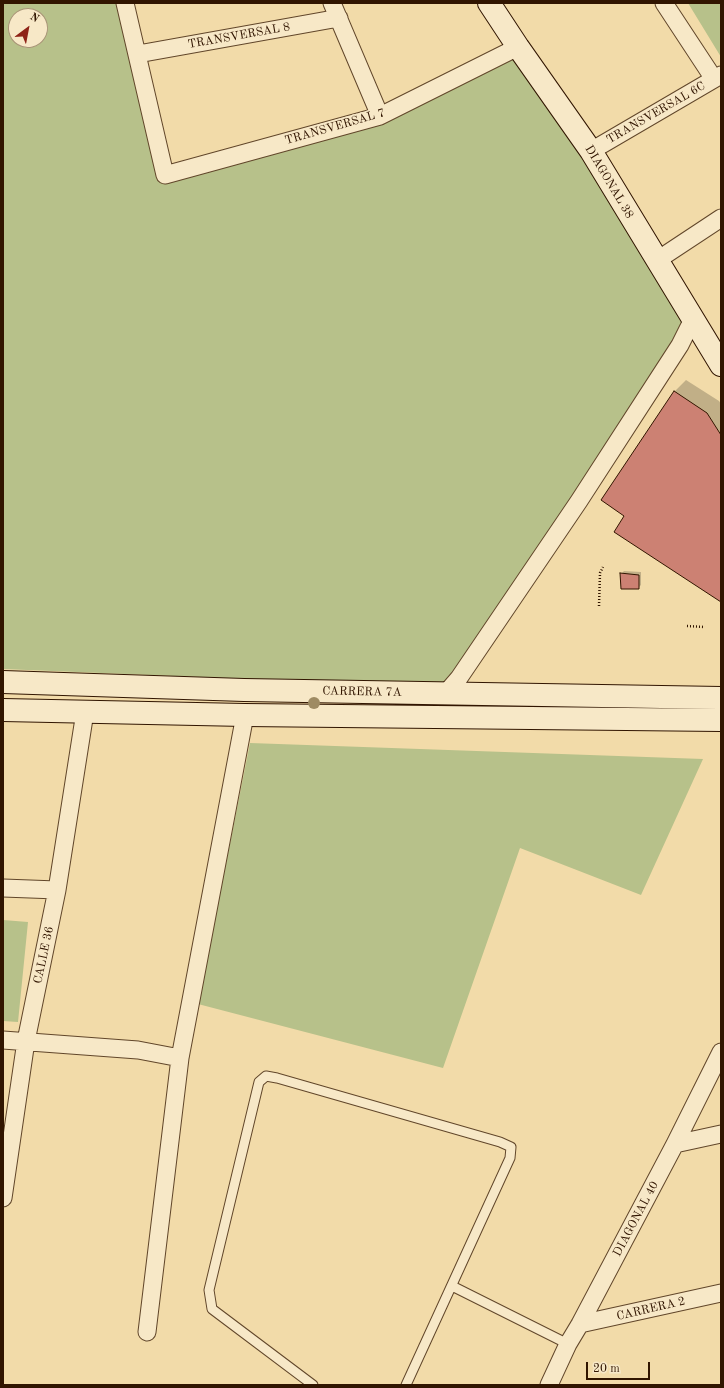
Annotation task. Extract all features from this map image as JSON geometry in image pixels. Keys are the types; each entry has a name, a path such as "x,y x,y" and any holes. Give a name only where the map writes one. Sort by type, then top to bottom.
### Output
{"main road":[{"name":"DIAGONAL 38","path":"489,3 591,151 721,365"},
{"name":"CARRERA 7A","path":"3,682 244,690 721,698"},
{"name":"CARRERA 7A","path":"3,710 245,715 721,720"}],"street":[{"path":"125,3 138,54"},
{"path":"664,3 718,77"},
{"path":"336,11 380,116"},
{"name":"TRANSVERSAL 8","path":"138,54 336,11"},
{"name":"TRANSVERSAL 7","path":"138,54 165,175 380,116 518,47"},
{"name":"TRANSVERSAL 6C","path":"591,151 718,77"},
{"path":"656,260 721,218"},
{"path":"446,693 463,672 579,501 680,345 693,319"},
{"name":"CALLE 36","path":"3,1198 26,1041 57,890 85,712"},
{"path":"147,1332 180,1058 245,715"},
{"path":"3,888 57,890"},
{"path":"3,1040 138,1050 180,1058"},
{"name":"DIAGONAL 40","path":"549,1385 568,1344 676,1144 721,1052"},
{"path":"676,1144 721,1134"},
{"name":"CARRERA 2","path":"580,1324 721,1293"}],"lane":[{"path":"313,1385 212,1310 209,1290 259,1082 266,1076 511,1146 510,1158 406,1385"},
{"path":"452,1286 568,1344"}],"path":[{"path":"599,606 600,573 603,566"},
{"path":"687,626 705,627"}],"green space":[{"path":"3,3 125,3 166,175 380,116 517,49 693,319 444,687 3,669"},
{"path":"688,3 721,3 721,57"},
{"path":"250,743 703,759 641,895 520,848 443,1068 198,1004"},
{"path":"3,920 28,922 18,1022 3,1021"}],"building":[{"path":"674,391 707,413 721,435 721,602 614,532 624,516 601,500"},
{"path":"620,573 639,575 639,589 621,589"}]}
